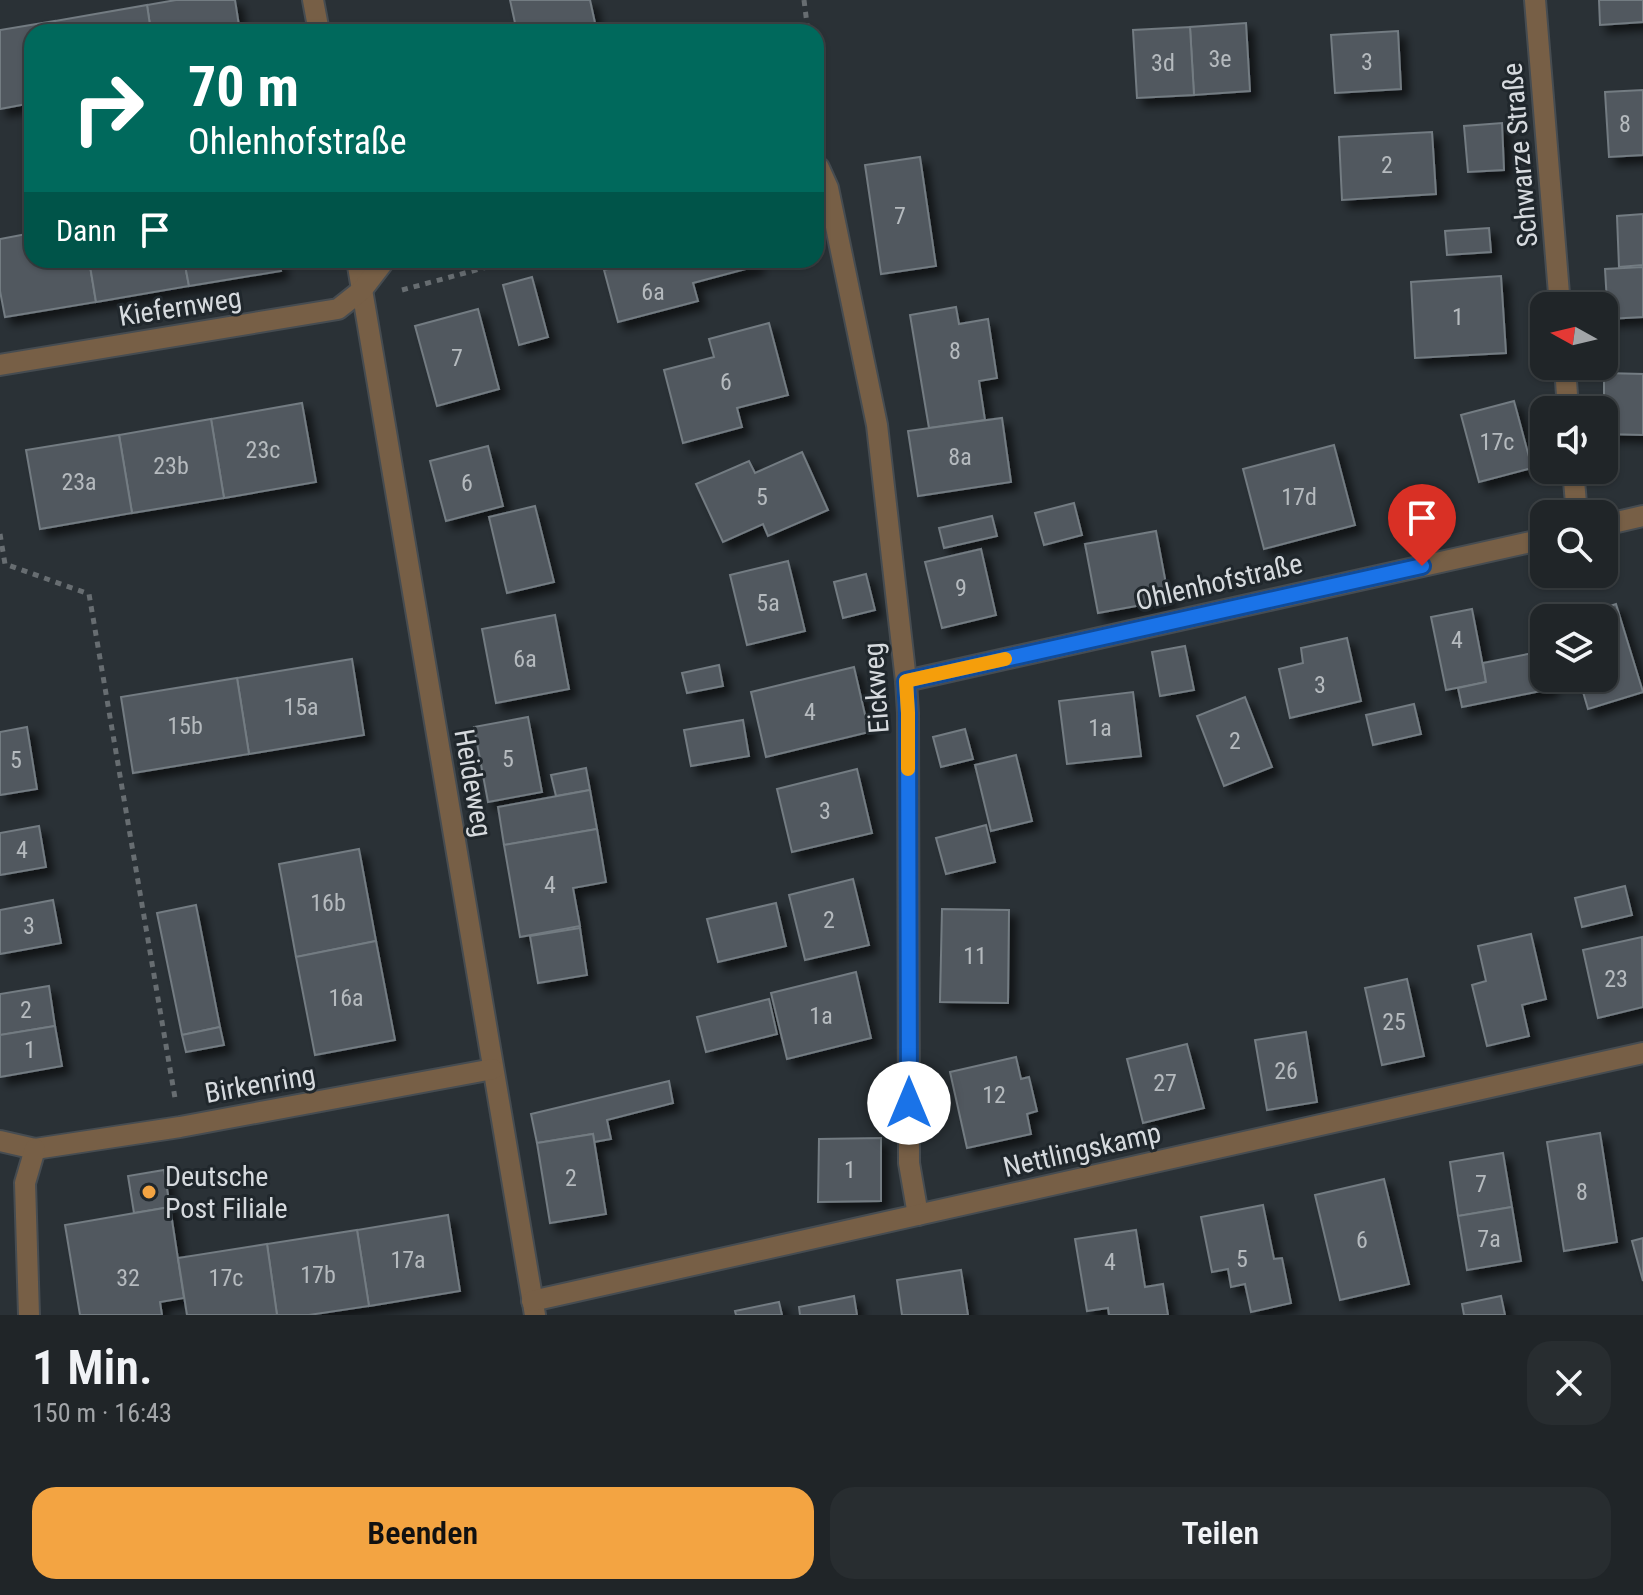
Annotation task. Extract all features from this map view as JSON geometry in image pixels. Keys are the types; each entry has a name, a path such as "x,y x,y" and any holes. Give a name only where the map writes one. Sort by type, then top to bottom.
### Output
{"street":[{"path":"313,0 318,24"},
{"name":"Schwarze Straße","path":"1535,0 1559,292"},
{"name":"Eickweg","path":"824,179 877,425 906,681 909,1163 918,1215"},
{"name":"Heideweg","path":"358,268 534,1308"},
{"path":"362,290 379,268"},
{"name":"Kiefernweg","path":"0,365 338,309 362,290"},
{"path":"1618,522 1643,516"},
{"name":"Ohlenhofstraße","path":"906,681 1530,542"},
{"name":"Nettlingskamp","path":"534,1308 918,1215 1643,1053"},
{"name":"Birkenring","path":"0,1141 35,1149 180,1127 493,1069"},
{"path":"29,1315 25,1183 35,1149"}],"path":[{"path":"804,0 807,24"},
{"path":"0,534 5,564 89,594 180,1127"}],"building":[{"path":"176,0 235,0 239,24 150,24 147,5"},
{"path":"510,0 590,0 595,24 515,24"},
{"path":"1599,0 1643,0 1643,22 1600,25"},
{"path":"147,5 150,24 56,24 55,21"},
{"path":"1246,23 1250,91 1194,95 1190,27"},
{"path":"24,26 24,104 0,109 0,30"},
{"path":"1190,27 1194,95 1137,98 1133,30"},
{"path":"1398,31 1401,89 1335,93 1331,35"},
{"path":"1643,90 1643,155 1609,157 1605,92"},
{"path":"1502,123 1504,170 1468,172 1464,126"},
{"path":"1432,132 1436,194 1342,200 1339,137"},
{"path":"920,157 936,266 881,274 865,165"},
{"path":"1643,214 1643,265 1619,267 1617,216"},
{"path":"1489,228 1491,252 1447,255 1445,231"},
{"path":"24,234 24,268 90,268 96,302 5,317 0,291 0,239"},
{"path":"1643,267 1643,317 1618,318 1618,292 1606,292 1605,269"},
{"path":"90,268 186,268 189,286 96,302"},
{"path":"186,268 280,268 281,271 189,286"},
{"path":"749,268 693,283 698,301 618,322 604,270"},
{"path":"1501,276 1506,353 1415,358 1411,282"},
{"path":"532,277 548,337 519,345 503,285"},
{"path":"956,307 959,324 988,319 997,378 979,381 985,420 929,428 910,315"},
{"path":"478,309 499,389 437,406 415,326"},
{"path":"769,323 788,395 737,408 742,427 683,443 664,370 714,357 709,339"},
{"path":"1618,373 1643,374 1643,435 1618,434 1618,396 1604,396 1604,380 1618,380"},
{"path":"1514,401 1530,469 1479,482 1461,415"},
{"path":"302,403 316,482 224,498 211,419"},
{"path":"1002,418 1011,482 918,496 908,431"},
{"path":"211,419 224,498 132,513 119,435"},
{"path":"119,435 132,513 40,529 26,450"},
{"path":"1334,445 1355,525 1264,549 1243,469"},
{"path":"488,446 503,506 446,521 430,461"},
{"path":"802,452 828,510 768,536 763,524 723,542 696,484 749,461 755,473"},
{"path":"1074,503 1082,535 1044,545 1035,513"},
{"path":"535,506 554,582 507,593 489,517"},
{"path":"992,516 997,536 944,548 939,528"},
{"path":"1156,531 1169,600 1098,613 1085,544"},
{"path":"981,549 996,615 942,628 925,562"},
{"path":"788,561 805,631 747,645 730,575"},
{"path":"866,574 875,610 843,618 834,582"},
{"path":"1472,609 1486,682 1446,690 1431,617"},
{"path":"1618,611 1643,692 1588,709 1583,692 1618,692"},
{"path":"555,615 569,689 496,703 482,629"},
{"path":"1347,638 1361,701 1290,718 1279,669 1303,663 1301,648"},
{"path":"1185,646 1194,690 1160,696 1152,652"},
{"path":"1530,654 1530,692 1536,692 1462,707 1458,688 1486,682 1483,663"},
{"path":"352,659 364,735 249,754 237,678"},
{"path":"719,665 723,686 687,693 682,673"},
{"path":"854,667 869,732 766,757 751,692"},
{"path":"237,678 249,754 133,773 121,697"},
{"path":"1133,692 1141,756 1067,764 1059,701"},
{"path":"1245,697 1272,767 1224,786 1197,716"},
{"path":"1414,704 1421,734 1373,745 1366,715"},
{"path":"528,717 542,792 488,802 474,727"},
{"path":"743,720 749,756 691,766 684,730"},
{"path":"27,727 37,789 0,795 0,732"},
{"path":"965,729 973,759 941,767 933,737"},
{"path":"1016,755 1032,821 991,831 975,765"},
{"path":"586,768 590,790 556,796 551,775"},
{"path":"857,769 872,833 792,852 777,789"},
{"path":"590,790 597,829 504,845 498,807"},
{"path":"986,825 995,862 946,874 936,838"},
{"path":"39,826 46,867 0,875 0,833"},
{"path":"597,829 606,882 573,888 580,926 520,937 504,845"},
{"path":"359,849 376,941 296,957 279,864"},
{"path":"853,879 869,945 805,960 789,895"},
{"path":"1625,886 1632,915 1582,927 1575,898"},
{"path":"53,900 61,943 0,954 0,910"},
{"path":"776,903 786,946 718,962 707,919"},
{"path":"196,905 220,1027 182,1035 157,913"},
{"path":"942,909 1009,910 1008,1003 940,1002"},
{"path":"580,928 587,975 538,983 530,936"},
{"path":"1531,934 1546,999 1522,1005 1529,1036 1487,1046 1472,985 1486,981 1478,946"},
{"path":"1642,937 1643,1007 1598,1018 1583,950"},
{"path":"376,941 395,1040 315,1055 296,957"},
{"path":"856,972 871,1038 787,1059 771,993"},
{"path":"1407,979 1424,1056 1382,1065 1365,988"},
{"path":"49,986 55,1026 0,1035 0,994"},
{"path":"769,999 777,1034 706,1052 697,1017"},
{"path":"55,1026 62,1066 0,1077 0,1035"},
{"path":"220,1027 224,1045 186,1052 182,1035"},
{"path":"1306,1032 1317,1102 1267,1110 1255,1040"},
{"path":"1187,1044 1204,1108 1143,1123 1127,1059"},
{"path":"1016,1057 1021,1079 1029,1077 1037,1111 1027,1114 1031,1134 967,1148 950,1072"},
{"path":"669,1081 673,1103 607,1120 611,1139 594,1142 593,1134 537,1143 531,1114"},
{"path":"1600,1133 1617,1242 1564,1251 1547,1142"},
{"path":"593,1134 606,1214 550,1223 537,1143"},
{"path":"881,1138 881,1201 818,1202 819,1139"},
{"path":"1503,1153 1512,1207 1458,1216 1450,1162"},
{"name":"Deutsche Post Filiale","path":"164,1170 170,1207 134,1213 128,1176"},
{"path":"1384,1179 1409,1284 1340,1300 1315,1195"},
{"path":"1263,1205 1274,1259 1282,1258 1291,1303 1251,1312 1245,1284 1231,1287 1228,1269 1212,1272 1201,1217"},
{"path":"170,1207 184,1298 160,1302 162,1315 80,1315 65,1225"},
{"path":"1512,1207 1521,1261 1467,1270 1458,1216"},
{"path":"448,1215 460,1291 369,1306 357,1230"},
{"path":"357,1230 369,1306 309,1315 277,1315 267,1244"},
{"path":"1136,1230 1145,1287 1163,1284 1168,1315 1109,1315 1108,1308 1087,1311 1075,1239"},
{"path":"1643,1238 1643,1281 1632,1241"},
{"path":"267,1244 277,1315 187,1315 178,1258"},
{"path":"961,1270 968,1315 902,1315 897,1280"},
{"path":"854,1296 857,1315 800,1315 799,1307"},
{"path":"1501,1296 1505,1315 1464,1315 1462,1304"},
{"path":"779,1302 782,1315 736,1315 735,1311"}],"slow traffic":[{"path":"908,769 906,681 1005,659"}],"place":[{"name":"Deutsche Post Filiale","path":"149,1192"}],"route":[{"path":"909,1103 906,681 1422,566"}]}
